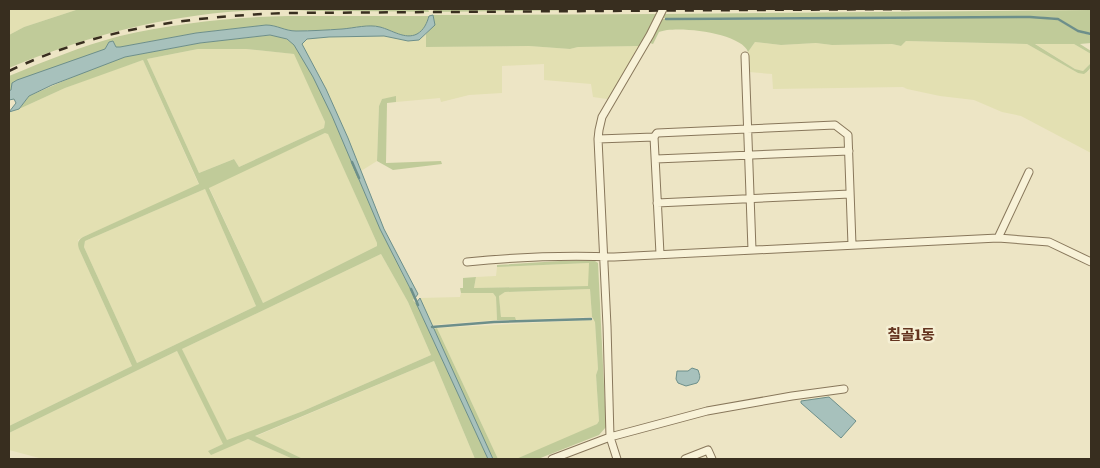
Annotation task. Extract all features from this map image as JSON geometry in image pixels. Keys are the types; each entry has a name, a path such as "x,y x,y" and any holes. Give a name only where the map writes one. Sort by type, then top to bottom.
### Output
{"street":[{"path":"617,459 610,437 598,130 602,117 650,36 663,9"},
{"path":"745,56 752,250"},
{"path":"598,140 654,137 657,133 835,125 848,135 852,245"},
{"path":"654,137 660,254"},
{"path":"656,159 849,151"},
{"path":"998,238 1029,172"},
{"path":"658,204 850,194"},
{"path":"467,262 511,258 660,254 998,238 1049,242 1091,262"},
{"path":"552,459 610,437 707,411 844,389"},
{"path":"685,459 708,450 712,459"}],"shaded area":[{"path":"9,9 79,9 24,27 9,35"},
{"path":"426,34 426,47 529,46 570,49 578,47 640,46 613,94 607,99 593,97 591,84 544,80 544,64 502,66 502,93 469,95 441,102 440,98 396,102 396,97 382,99 379,106 377,161 361,171 326,89 302,44 303,41 315,37 384,36 408,41 419,40"},
{"path":"906,41 1027,44 1078,73 1088,72 1091,67 1091,153 1021,116 1002,112 974,100 940,96 903,87 773,89 772,74 749,72 748,52 755,42 781,45 816,43 832,45 892,44 901,46"},
{"path":"1034,43 1074,44 1091,54 1091,63 1083,71 1075,69"},
{"path":"198,49 246,49 295,54 325,122 324,128 239,167 234,159 199,173 147,59"},
{"path":"143,60 199,185 78,240 79,249 132,366 9,426 9,112 65,88"},
{"path":"328,133 377,246 263,303 209,187"},
{"path":"205,189 256,306 137,363 84,247 85,241"},
{"path":"381,254 408,302 431,355 303,411 227,441 182,349"},
{"path":"589,263 589,286 474,288 476,277 496,276 497,267"},
{"path":"590,289 592,317 516,320 515,317 501,317 499,296 505,292"},
{"path":"461,293 493,293 496,297 497,320 432,325 420,298 460,297"},
{"path":"595,321 598,369 596,375 599,421 597,424 516,459 498,459 437,328"},
{"path":"177,351 224,444 208,451 248,439 293,459 43,459 9,450 9,433"},
{"path":"434,361 475,459 303,459 254,437"}],"green space":[{"path":"79,9 428,9 429,12 252,10 182,18 153,23 94,38 9,68 9,35 24,27"},
{"path":"433,9 662,9 434,12"},
{"path":"1091,10 1091,33 1079,31 1058,18 1030,16 662,18 664,14"},
{"path":"659,14 640,46 578,47 570,49 529,46 426,47 426,34 434,25 433,15"},
{"path":"289,16 429,16 423,28 412,36 375,26 296,31 266,25 196,33 120,47 116,47 113,41 109,42 105,49 9,91 9,76 50,59 120,36 204,22"},
{"path":"1030,17 1058,20 1078,32 1091,35 1091,43 1080,44 1091,51 1091,54 1074,44 1035,44 1075,69 1083,71 1091,63 1088,71 1084,74 1078,73 1027,44 906,41 901,46 892,44 832,45 816,43 781,45 755,42 748,52 743,45 722,35 693,30 667,30 659,32 653,44 650,43 661,19"},
{"path":"270,35 289,41 302,55 323,94 379,224 415,298 413,300 488,459 475,459 434,361 255,436 303,459 293,459 248,439 211,455 208,451 223,444 177,351 9,433 9,426 132,366 79,249 79,241 83,237 199,184 143,60 65,88 19,109 29,96 125,57 200,43","holes":["198,49 246,49 294,54 325,122 324,128 239,167 234,159 199,173 147,59","325,133 328,134 377,246 263,303 209,188","205,189 256,306 137,363 84,247 85,241","381,254 408,302 431,355 303,411 227,440 182,349"]},
{"path":"396,96 396,102 387,103 386,163 441,161 442,164 393,170 377,161 379,106 382,99"},
{"path":"592,259 598,263 606,427 599,435 538,459 516,459 597,424 599,421 595,322 592,317 590,289 505,292 499,296 501,317 515,317 516,320 497,320 496,297 493,293 461,293 460,288 463,288 463,278 476,277 474,288 588,286 589,263 497,267 497,265"},
{"path":"437,328 498,459 493,459 433,329"}],"water":[{"path":"433,15 435,25 419,40 408,41 384,36 329,37 307,39 302,44 326,89 348,138 384,229 418,294 415,298 380,229 332,116 313,77 294,45 287,39 270,35 200,43 125,57 52,85 29,96 19,109 9,112 16,103 14,99 9,100 9,91 11,90 12,83 105,49 109,42 113,41 116,47 120,47 196,33 266,25 296,31 375,26 412,36 422,30 429,16"},
{"path":"420,298 493,459 488,459 416,303"},
{"path":"692,368 698,370 700,375 697,383 686,386 678,383 676,379 677,371 688,371"},
{"path":"829,397 856,421 841,438 801,403 801,401"}],"waterway":[{"path":"666,19 1030,17 1058,19 1078,31 1091,34"},
{"path":"352,162 359,178"},
{"path":"411,289 418,305"},
{"path":"432,327 494,322 591,319"}],"railway":[{"path":"9,71 76,44 144,27 248,15 285,13 912,9"}],"district":[{"name":"칠골1동","path":"911,333"}]}
